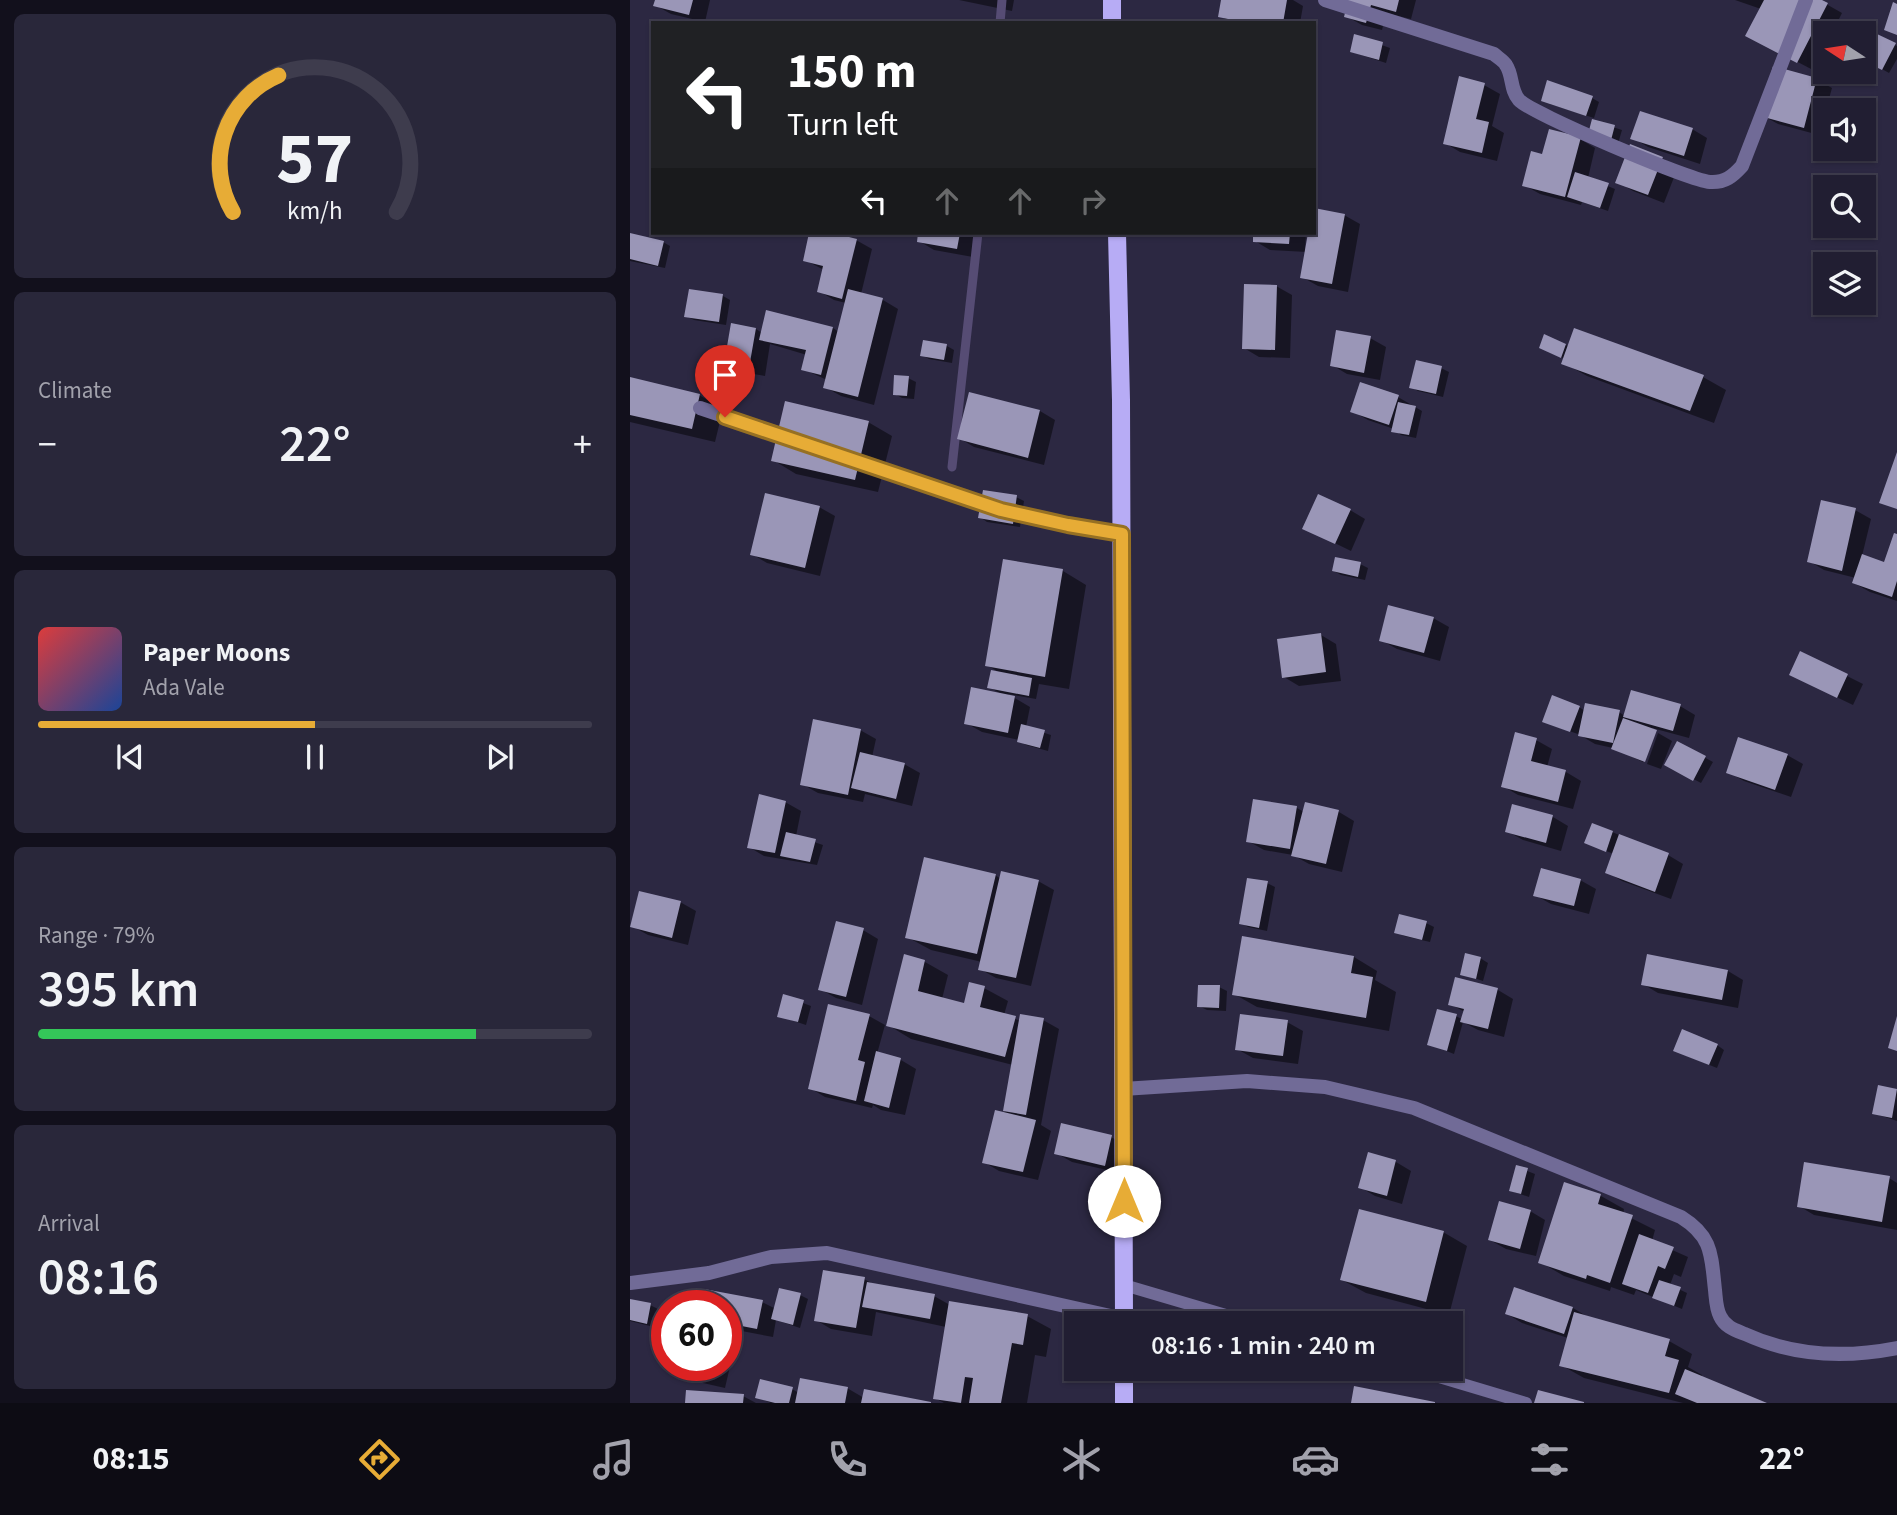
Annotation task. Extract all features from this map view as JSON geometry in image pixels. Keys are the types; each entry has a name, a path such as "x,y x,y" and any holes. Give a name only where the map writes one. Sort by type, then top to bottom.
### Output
{"main road":[{"path":"1112,0 1112,21"},
{"path":"1117,235 1122,534 1124,1311"},
{"path":"1124,1381 1124,1403"}],"street":[{"path":"1325,0 1494,54 1507,65 1510,82 1519,99 1540,114 1679,172 1711,182 1731,178 1742,166 1806,0"},
{"path":"700,408 1001,510 1122,534"},
{"path":"1123,1089 1247,1081 1325,1087 1414,1108 1566,1168 1681,1217 1698,1227 1709,1246 1718,1313 1729,1327 1759,1340 1798,1351 1867,1354 1897,1348"},
{"path":"630,1283 709,1273 771,1257 827,1253 1080,1311"}],"lane":[{"path":"1124,1285 1212,1311"},
{"path":"1452,1381 1526,1403"}],"building":[{"path":"655,0 693,0 689,15 653,6"},
{"path":"1221,0 1287,0 1283,21 1238,21 1218,17"},
{"path":"1348,0 1399,0 1396,12 1371,5 1366,23 1344,17"},
{"path":"1764,0 1822,0 1828,3 1819,21 1813,21 1813,32 1797,63 1745,36"},
{"path":"1893,2 1897,4 1897,35 1884,30"},
{"path":"1354,34 1383,42 1379,60 1350,52"},
{"path":"1877,34 1896,43 1882,70 1876,67"},
{"path":"1773,66 1813,77 1813,84 1815,84 1804,128 1760,116"},
{"path":"1459,76 1485,83 1476,119 1489,122 1482,153 1443,144"},
{"path":"1547,80 1593,96 1586,116 1541,101"},
{"path":"1640,111 1693,128 1684,156 1630,139"},
{"path":"1592,119 1615,125 1610,144 1587,138"},
{"path":"1549,129 1581,137 1565,197 1522,186 1531,151 1542,154"},
{"path":"1630,144 1663,157 1648,195 1615,183"},
{"path":"1575,172 1609,183 1600,208 1567,197"},
{"path":"1316,208 1345,214 1332,284 1300,278 1308,235 1316,235"},
{"path":"630,233 664,241 658,266 630,259"},
{"path":"809,235 841,235 857,239 842,299 817,292 823,266 803,261"},
{"path":"918,235 960,235 957,249 917,242"},
{"path":"1253,235 1290,235 1289,244 1253,242"},
{"path":"1244,284 1277,285 1275,350 1242,349"},
{"path":"689,289 723,294 719,322 684,317"},
{"path":"848,289 883,298 858,397 823,388"},
{"path":"766,310 833,327 821,375 801,370 806,350 759,340"},
{"path":"731,323 756,328 749,368 724,364"},
{"path":"1574,328 1704,375 1690,411 1561,364"},
{"path":"1336,330 1371,336 1364,373 1330,366"},
{"path":"1544,334 1566,344 1561,358 1539,348"},
{"path":"923,340 947,344 944,360 920,356"},
{"path":"1416,360 1442,366 1436,394 1409,388"},
{"path":"894,375 909,376 907,396 893,395"},
{"path":"630,377 700,394 692,429 630,415"},
{"path":"1360,382 1399,395 1389,425 1350,412"},
{"path":"969,392 1040,410 1028,458 957,439"},
{"path":"785,401 869,421 855,480 771,461"},
{"path":"1398,402 1416,406 1409,435 1391,432"},
{"path":"1897,452 1897,509 1879,503"},
{"path":"983,490 1017,495 1013,524 978,518"},
{"path":"765,493 820,506 805,568 750,555"},
{"path":"1318,494 1351,509 1335,544 1302,529"},
{"path":"1821,500 1856,508 1842,571 1807,562"},
{"path":"1894,533 1897,534 1897,581 1892,597 1852,583 1862,554 1884,562"},
{"path":"1335,557 1361,562 1358,577 1332,571"},
{"path":"1003,559 1063,569 1045,677 985,666"},
{"path":"1388,605 1434,617 1424,653 1379,641"},
{"path":"1321,633 1326,672 1282,678 1277,639"},
{"path":"1800,651 1848,674 1837,698 1789,675"},
{"path":"991,670 1032,678 1029,696 987,688"},
{"path":"971,687 1015,696 1008,733 964,724"},
{"path":"1631,690 1681,704 1673,731 1623,717"},
{"path":"1552,695 1580,706 1570,732 1542,722"},
{"path":"1585,703 1620,710 1613,743 1578,736"},
{"path":"1623,718 1657,730 1645,762 1611,749"},
{"path":"813,719 861,729 848,795 800,785"},
{"path":"1021,724 1045,730 1040,748 1017,742"},
{"path":"1515,732 1537,738 1531,761 1566,770 1558,802 1501,787"},
{"path":"1738,737 1788,754 1775,790 1726,773"},
{"path":"1677,741 1706,756 1693,781 1664,765"},
{"path":"860,752 905,763 896,799 851,788"},
{"path":"759,794 786,801 775,853 747,848"},
{"path":"1253,799 1297,806 1290,849 1246,842"},
{"path":"1305,802 1339,810 1326,864 1291,856"},
{"path":"1512,804 1553,815 1546,843 1505,832"},
{"path":"1592,823 1613,831 1606,852 1584,843"},
{"path":"786,832 816,839 810,862 780,856"},
{"path":"1619,834 1669,853 1655,892 1605,873"},
{"path":"924,857 996,874 977,954 905,938"},
{"path":"1541,868 1581,879 1574,906 1533,896"},
{"path":"1001,871 1039,880 1016,978 978,970"},
{"path":"1247,878 1268,881 1259,928 1239,924"},
{"path":"639,891 681,901 672,938 630,927"},
{"path":"1399,914 1427,921 1422,940 1394,933"},
{"path":"836,921 864,928 846,997 818,990"},
{"path":"1242,936 1354,956 1351,973 1373,977 1366,1018 1232,995"},
{"path":"1465,953 1481,957 1476,979 1460,975"},
{"path":"904,954 925,960 918,991 964,1003 969,982 985,986 980,1007 1016,1016 1005,1057 886,1026"},
{"path":"1647,954 1728,970 1722,1000 1641,985"},
{"path":"1455,977 1498,988 1488,1029 1460,1022 1464,1009 1448,1005"},
{"path":"1198,985 1220,985 1219,1008 1197,1007"},
{"path":"783,994 804,1000 798,1022 777,1017"},
{"path":"828,1004 870,1014 858,1060 865,1062 856,1101 808,1089"},
{"path":"1437,1009 1457,1014 1447,1051 1427,1045"},
{"path":"1020,1014 1044,1018 1026,1115 1003,1111"},
{"path":"1240,1014 1288,1020 1283,1056 1235,1050"},
{"path":"1897,1016 1897,1051 1888,1048"},
{"path":"1682,1029 1718,1044 1709,1065 1673,1051"},
{"path":"876,1051 901,1058 889,1108 864,1101"},
{"path":"1878,1085 1897,1089 1892,1118 1872,1114"},
{"path":"995,1110 1036,1120 1023,1172 982,1163"},
{"path":"1061,1123 1112,1135 1105,1166 1054,1154"},
{"path":"1368,1152 1396,1160 1387,1196 1358,1188"},
{"path":"1804,1162 1890,1176 1882,1222 1797,1207"},
{"path":"1516,1165 1528,1168 1521,1194 1509,1191"},
{"path":"1564,1182 1601,1194 1598,1204 1633,1215 1610,1283 1587,1275 1586,1279 1538,1263"},
{"path":"1499,1201 1531,1210 1520,1249 1488,1240"},
{"path":"1359,1209 1444,1231 1426,1302 1340,1280"},
{"path":"1639,1234 1674,1247 1665,1269 1658,1266 1648,1293 1622,1284"},
{"path":"823,1270 865,1277 856,1328 814,1321"},
{"path":"1659,1280 1681,1287 1674,1306 1652,1298"},
{"path":"867,1282 935,1294 930,1319 862,1307"},
{"path":"1514,1287 1573,1307 1564,1334 1505,1314"},
{"path":"779,1288 801,1293 793,1325 771,1319"},
{"path":"742,1296 763,1300 757,1329 742,1326"},
{"path":"630,1299 651,1303 647,1324 630,1320"},
{"path":"949,1301 1028,1314 1023,1345 1012,1343 1001,1403 969,1403 973,1378 965,1377 961,1403 933,1399"},
{"path":"1574,1312 1670,1339 1665,1356 1679,1360 1669,1393 1559,1366"},
{"path":"1685,1369 1767,1403 1697,1403 1675,1394"},
{"path":"800,1378 848,1387 845,1403 795,1403"},
{"path":"760,1379 793,1387 789,1403 755,1398"},
{"path":"1354,1386 1435,1402 1435,1403 1351,1403"},
{"path":"864,1389 931,1402 931,1403 861,1403"},
{"path":"686,1390 744,1394 743,1403 685,1403"},
{"path":"1538,1390 1584,1402 1584,1403 1534,1403"}],"waterway":[{"path":"1000,21 1002,0"},
{"path":"952,467 978,235"}],"route":[{"path":"725,417 1001,510 1122,534 1124,1201"}]}
